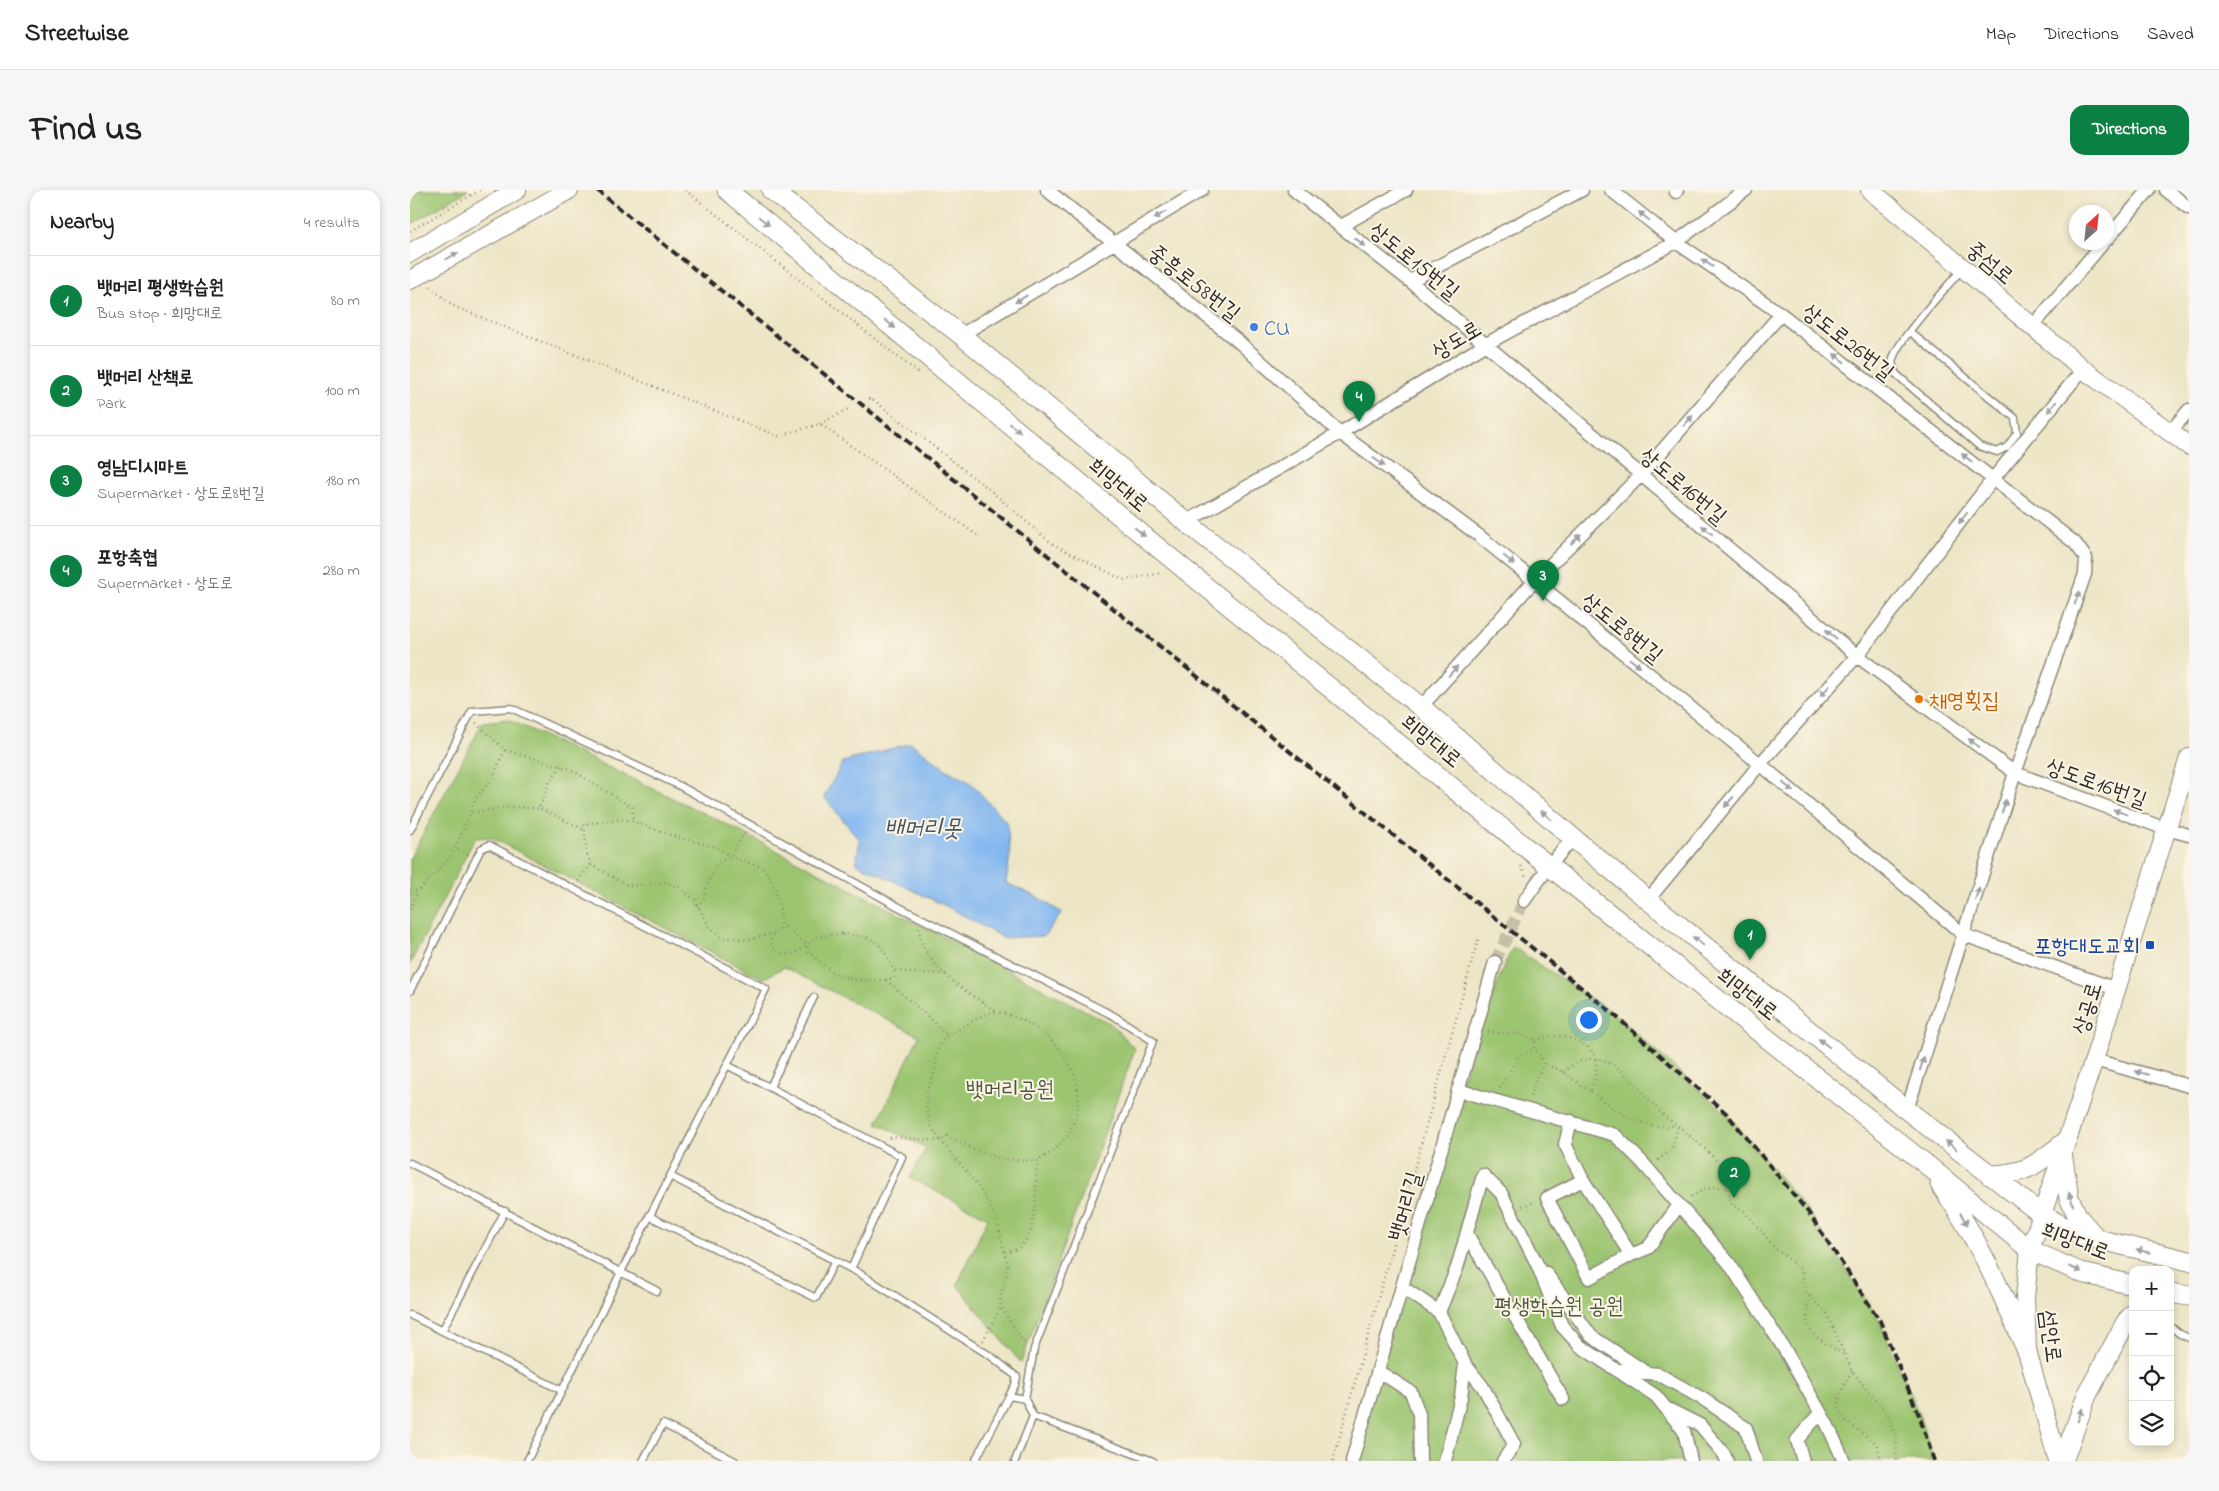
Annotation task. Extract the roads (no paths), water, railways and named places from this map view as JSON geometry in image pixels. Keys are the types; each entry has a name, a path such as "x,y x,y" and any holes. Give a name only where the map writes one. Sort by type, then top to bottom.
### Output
{"main road":[{"path":"410,253 517,190"},
{"path":"414,278 569,190"},
{"name":"희망대로","path":"727,190 1184,569 1549,866 1927,1165 2030,1250 2082,1272 2129,1284"},
{"name":"희망대로","path":"771,190 961,335 1186,522 1421,707 1648,900 1989,1175 2041,1214 2072,1231 2097,1239 2189,1261"},
{"name":"중섬로","path":"1870,190 2083,369 2171,431 2189,446"},
{"name":"상공로","path":"2041,1214 2094,1060 2189,758"},
{"path":"1989,1175 2021,1172 2064,1147 2069,1198 2078,1217 2097,1239"},
{"path":"1927,1165 1965,1220 1985,1255 2027,1351"},
{"name":"섬안로","path":"2041,1214 2030,1250 2025,1297 2027,1351 2058,1461"},
{"path":"2063,1461 2087,1395 2129,1319"}],"street":[{"name":"중흥로58번길","path":"1047,190 1239,342 1340,433"},
{"name":"중흥로58번길","path":"961,335 1202,190"},
{"name":"상도로15번길","path":"1294,190 1410,281 1486,344"},
{"path":"1341,226 1406,190"},
{"path":"1410,281 1582,190"},
{"name":"상도로26번길","path":"1612,190 1676,242 1781,314 2075,543 2086,558 2085,574 2061,644"},
{"name":"상도로","path":"1186,522 1340,433 1486,344 1676,242 1746,190"},
{"path":"2114,231 2149,190"},
{"path":"2166,190 2189,208"},
{"path":"2033,326 2097,250"},
{"path":"1421,707 1534,581 1641,475 1781,314"},
{"name":"상도로16번길","path":"1486,344 1857,656 2015,773 2166,829 2189,835"},
{"path":"1648,900 1760,764 1857,656 1993,479 2083,369"},
{"path":"2171,431 2189,410"},
{"name":"상도로8번길","path":"1340,433 1478,535 1760,764 1964,935 2116,989"},
{"name":"상도로16번길","path":"1964,935 2015,773 2061,644"},
{"path":"1524,902 1549,866 1573,838"},
{"path":"1907,1110 1964,935"},
{"name":"뱃머리길","path":"1352,1461 1495,962"},
{"path":"2094,1060 2189,1086"},
{"path":"1458,1090 1615,1135 1647,1168 1729,1263 1784,1350 1820,1413 1844,1461"},
{"path":"1571,1121 1565,1144 1583,1180 1631,1255"},
{"path":"1439,1312 1457,1268 1483,1175 1501,1193 1537,1264 1562,1326 1580,1346 1656,1396 1684,1431 1691,1461"},
{"path":"1583,1180 1547,1198 1589,1278 1648,1248 1679,1206"},
{"path":"1467,1234 1563,1400"},
{"path":"1537,1264 1541,1265 1591,1336 1646,1372"},
{"path":"1402,1287 1439,1312 1465,1364 1483,1387 1514,1444 1503,1461"},
{"path":"1445,1461 1460,1397 1465,1364"},
{"path":"1616,1369 1658,1374 1703,1399 1746,1428 1756,1461"},
{"path":"1378,1371 1411,1392 1419,1414 1420,1461"},
{"path":"1666,1408 1700,1425 1724,1454 1727,1461"},
{"path":"1803,1461 1797,1440 1820,1413"}],"lane":[{"path":"1910,332 2015,418 2017,433 2007,447 1997,452 1980,446 1896,374 1892,364 1893,357 1910,332 1963,268"},
{"path":"410,830 472,711 511,708 680,786 919,917 1114,1016 1153,1041 1033,1355 1025,1399 1033,1416 1153,1461"},
{"path":"410,991 481,849 489,845 766,989 621,1272 527,1461"},
{"path":"770,1087 814,997"},
{"path":"727,1065 902,1157 851,1269"},
{"path":"410,1163 505,1210 657,1291"},
{"path":"670,1176 851,1269 979,1349 1016,1377 1015,1385 975,1461"},
{"path":"442,1331 505,1210"},
{"path":"650,1216 816,1298 836,1261"},
{"path":"410,1315 562,1390"},
{"path":"2174,1329 2189,1338"},
{"path":"1009,1396 1025,1399"},
{"path":"1015,1461 1033,1416"},
{"path":"643,1461 663,1424 735,1461"}],"water":[{"name":"배머리못","path":"911,743 947,770 971,783 1007,823 1010,854 1006,883 1039,898 1062,913 1044,936 1003,938 954,910 856,863 860,840 824,797 843,762"}],"tunnel":[{"path":"1495,962 1524,901"}],"railway":[{"path":"597,190 1610,1011 1727,1114 1808,1212 1880,1321 1919,1415 1934,1461"}],"place":[{"name":"CU","path":"1254,327"},
{"name":"포항축협","path":"1359,422"},
{"name":"영남디시마트","path":"1543,601"},
{"name":"채영횟집","path":"1919,699"},
{"name":"포항대도교회","path":"2150,945"},
{"name":"뱃머리 평생학습원","path":"1750,960"},
{"name":"뱃머리 산책로","path":"1734,1198"}],"park label":[{"name":"뱃머리공원","path":"1010,1088"},
{"name":"평생학습원 공원","path":"1559,1305"}]}
